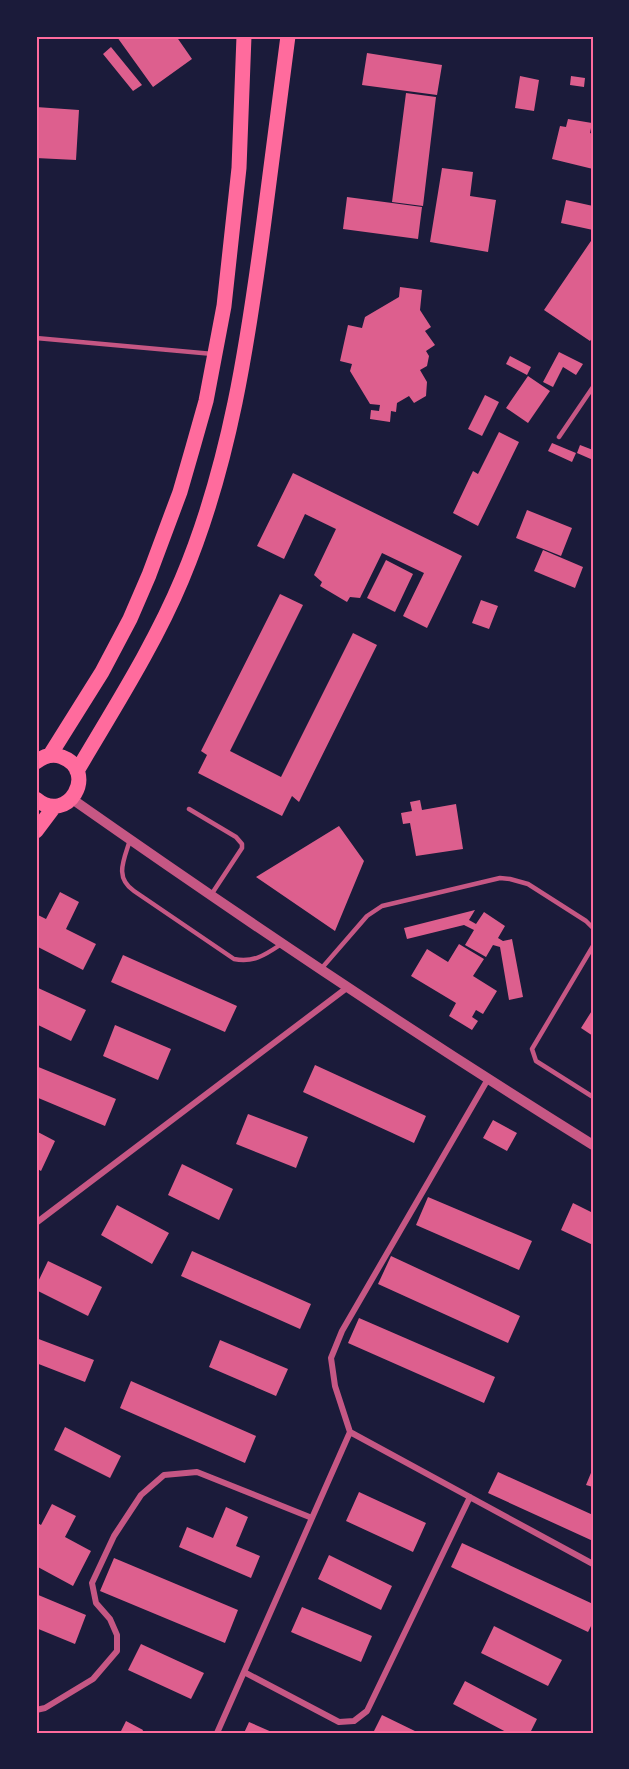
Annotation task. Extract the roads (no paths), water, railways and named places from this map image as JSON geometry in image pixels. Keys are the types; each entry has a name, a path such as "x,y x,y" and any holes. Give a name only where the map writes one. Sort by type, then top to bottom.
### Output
{"main road":[{"path":"42,757 102,672 130,619 180,492 194,447 216,354 224,306 239,168 244,36"},
{"path":"77,771 166,613 182,580 208,509 232,414 251,319 288,36"},
{"path":"36,799 40,803 54,807 60,806 72,799 79,786 77,771 66,759 42,757"},
{"path":"36,831 54,807"}],"street":[{"path":"72,799 348,987 593,1145"},
{"path":"36,1223 348,987"},
{"path":"217,1733 350,1432 335,1386 332,1358 342,1332 488,1079"},
{"path":"350,1432 593,1564"},
{"path":"36,1710 45,1708 93,1679 117,1651 117,1635 110,1619 96,1603 92,1583 114,1536 135,1503 164,1475 197,1472 312,1518"},
{"path":"244,1672 339,1722 354,1721 361,1716 367,1711 470,1497"}],"lane":[{"path":"36,338 216,354"},
{"path":"559,437 593,387"},
{"path":"189,809 236,837 242,844 243,848 211,895"},
{"path":"130,840 121,871 125,883 134,891 234,958 248,960 263,956 283,943"},
{"path":"321,969 374,910 490,879 510,879 528,884 586,921 593,928"},
{"path":"593,946 532,1049 536,1060 593,1096"}]}
